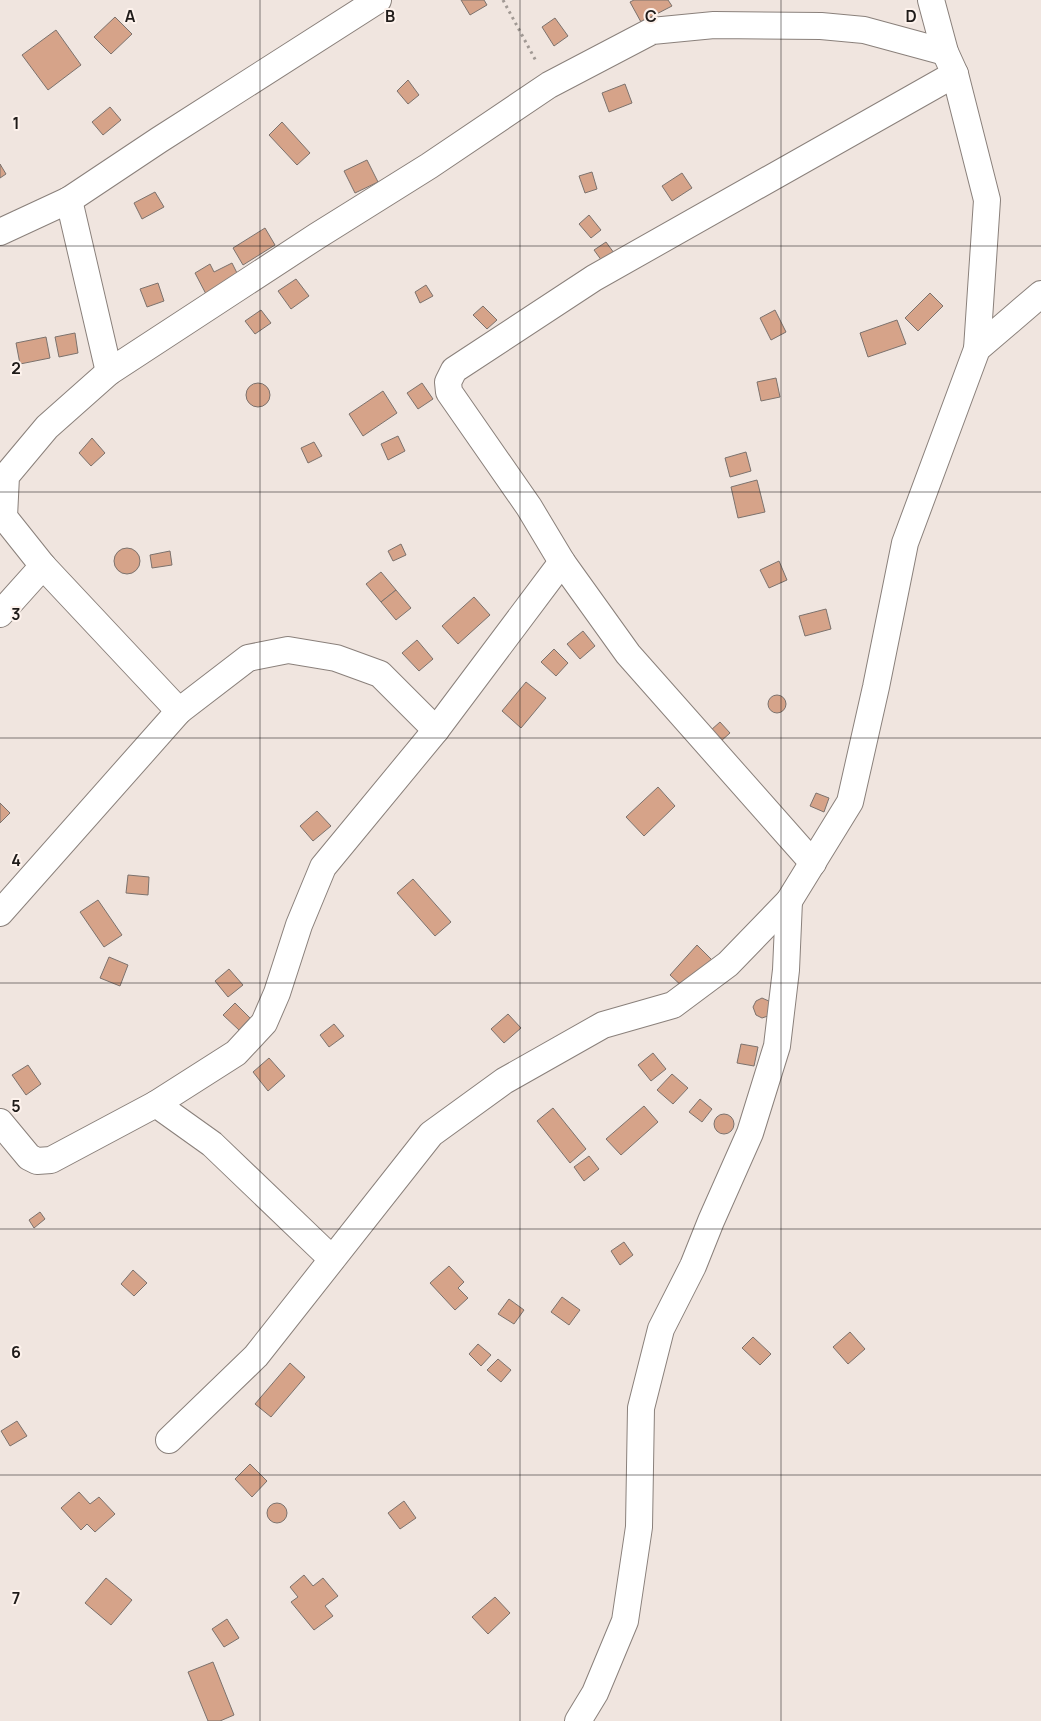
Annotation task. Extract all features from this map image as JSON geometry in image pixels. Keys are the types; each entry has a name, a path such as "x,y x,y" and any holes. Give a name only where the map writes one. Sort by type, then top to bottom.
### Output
{"street":[{"path":"0,232 69,200 378,0"},
{"path":"169,1440 256,1356 431,1134 504,1082 602,1025 673,1005 728,964 789,901 850,802 876,687 904,544 977,349 987,200 931,0"},
{"path":"178,711 43,566 4,517 6,476 47,427 109,372 317,236 429,166 549,85 652,31 714,25 821,26 864,30 950,63"},
{"path":"813,863 628,654 562,562 529,507 449,392 448,382 454,370 594,278 950,63"},
{"path":"69,200 109,372"},
{"path":"977,349 1041,294"},
{"path":"0,1122 29,1157 37,1160 51,1160 156,1104 236,1053 264,1022 278,993 299,925 323,867 436,730 562,562"},
{"path":"0,614 43,566"},
{"path":"0,913 178,711 248,658 288,650 336,658 380,674 436,730"},
{"path":"578,1721 595,1693 625,1621 639,1527 640,1408 661,1329 693,1266 750,1133 777,1046 786,970 789,901"},
{"path":"156,1104 212,1144 332,1259"}],"path":[{"path":"503,0 549,85"}],"building":[{"path":"461,0 484,0 487,5 470,15"},
{"path":"634,0 668,0 672,6 641,22 630,2"},
{"path":"115,17 132,34 111,54 94,37"},
{"path":"555,18 568,36 554,46 542,27"},
{"path":"56,30 81,65 48,90 22,55"},
{"path":"408,80 419,95 408,104 397,91"},
{"path":"625,84 632,103 609,112 602,93"},
{"path":"110,107 121,120 103,135 92,122"},
{"path":"282,122 310,153 297,165 269,135"},
{"path":"367,160 378,182 355,193 344,171"},
{"path":"0,164 6,174 0,178"},
{"path":"592,172 597,189 585,193 579,176"},
{"path":"682,173 692,188 672,201 662,186"},
{"path":"155,192 164,207 142,219 134,203"},
{"path":"589,215 601,230 591,238 579,224"},
{"path":"265,228 275,245 243,265 233,248"},
{"path":"606,242 614,253 602,261 594,250"},
{"path":"232,263 239,277 206,294 195,273 210,264 214,272"},
{"path":"296,279 309,296 291,309 278,291"},
{"path":"158,283 164,301 147,307 140,289"},
{"path":"426,285 433,296 420,303 415,292"},
{"path":"930,293 943,306 918,331 905,318"},
{"path":"483,306 497,320 487,329 473,315"},
{"path":"261,310 271,323 255,334 245,321"},
{"path":"775,310 786,332 771,340 760,318"},
{"path":"897,320 906,344 868,357 860,333"},
{"path":"75,333 78,353 59,357 55,337"},
{"path":"46,337 50,358 20,364 16,343"},
{"path":"776,378 780,397 761,401 757,382"},
{"path":"258,383 266,387 270,395 266,403 258,407 250,403 246,395 250,387"},
{"path":"422,383 433,399 418,409 407,393"},
{"path":"383,391 397,413 363,436 349,414"},
{"path":"398,436 405,451 388,460 381,444"},
{"path":"92,438 105,453 91,466 79,453"},
{"path":"314,442 322,456 308,463 301,448"},
{"path":"746,452 751,471 730,477 725,458"},
{"path":"757,480 765,512 738,518 731,487"},
{"path":"401,544 406,555 393,561 388,551"},
{"path":"127,548 136,552 140,561 136,570 127,574 118,570 114,561 118,552"},
{"path":"170,551 172,565 152,568 150,555"},
{"path":"779,561 787,580 769,588 760,570"},
{"path":"381,572 396,590 381,602 366,584"},
{"path":"396,590 411,608 396,620 381,602"},
{"path":"474,597 490,615 458,644 442,626"},
{"path":"826,609 831,629 805,636 799,616"},
{"path":"583,631 595,646 580,659 567,644"},
{"path":"417,640 433,659 419,671 402,653"},
{"path":"554,649 568,663 556,676 541,662"},
{"path":"526,682 546,698 521,728 502,711"},
{"path":"773,695 781,695 786,700 784,711 773,713 768,708 768,700"},
{"path":"720,722 730,733 721,741 711,730"},
{"path":"658,787 675,806 644,836 626,817"},
{"path":"816,793 829,798 824,812 810,806"},
{"path":"0,803 10,813 0,823"},
{"path":"317,811 331,826 313,841 300,826"},
{"path":"128,875 149,877 148,895 126,893"},
{"path":"413,879 451,922 435,936 397,893"},
{"path":"98,900 122,935 104,947 80,912"},
{"path":"697,945 712,960 685,989 670,975"},
{"path":"109,957 128,965 120,986 100,978"},
{"path":"229,969 243,985 228,997 215,981"},
{"path":"762,998 771,1002 768,1016 762,1018 756,1015 753,1007 756,1001"},
{"path":"235,1003 250,1018 239,1030 223,1015"},
{"path":"508,1014 521,1028 504,1043 491,1029"},
{"path":"334,1024 344,1036 329,1047 320,1035"},
{"path":"741,1044 758,1047 754,1066 737,1063"},
{"path":"653,1053 666,1069 651,1081 638,1065"},
{"path":"269,1058 285,1076 268,1091 253,1072"},
{"path":"28,1065 41,1084 26,1095 12,1075"},
{"path":"672,1074 688,1088 673,1104 657,1090"},
{"path":"700,1099 712,1109 702,1122 689,1112"},
{"path":"644,1106 658,1122 621,1155 606,1139"},
{"path":"553,1108 586,1149 570,1163 537,1121"},
{"path":"720,1114 728,1114 734,1120 734,1128 728,1134 720,1134 714,1128 714,1120"},
{"path":"589,1156 599,1169 584,1181 574,1167"},
{"path":"40,1212 45,1219 34,1228 29,1220"},
{"path":"624,1242 633,1255 620,1265 611,1251"},
{"path":"449,1266 464,1282 458,1288 468,1298 455,1310 430,1283"},
{"path":"133,1270 147,1283 134,1296 121,1284"},
{"path":"562,1297 580,1310 569,1325 551,1312"},
{"path":"509,1299 524,1310 514,1324 498,1314"},
{"path":"850,1332 865,1349 848,1364 833,1347"},
{"path":"753,1337 771,1354 760,1365 742,1348"},
{"path":"478,1344 491,1355 481,1366 469,1354"},
{"path":"498,1359 511,1370 501,1382 487,1370"},
{"path":"290,1363 305,1377 271,1417 255,1404"},
{"path":"17,1421 27,1436 10,1446 1,1431"},
{"path":"250,1464 267,1481 252,1497 235,1479"},
{"path":"79,1492 90,1504 99,1497 115,1514 95,1532 87,1524 81,1530 61,1508"},
{"path":"404,1501 416,1518 400,1529 388,1513"},
{"path":"277,1503 284,1506 287,1513 284,1520 277,1523 270,1520 267,1513 270,1506"},
{"path":"304,1575 313,1586 323,1578 338,1596 325,1606 333,1616 314,1630 291,1602 298,1597 290,1587"},
{"path":"106,1578 132,1600 111,1625 85,1603"},
{"path":"495,1597 510,1613 488,1634 472,1617"},
{"path":"227,1619 239,1638 224,1647 212,1629"},
{"path":"213,1662 234,1715 220,1721 208,1721 188,1672"}]}
